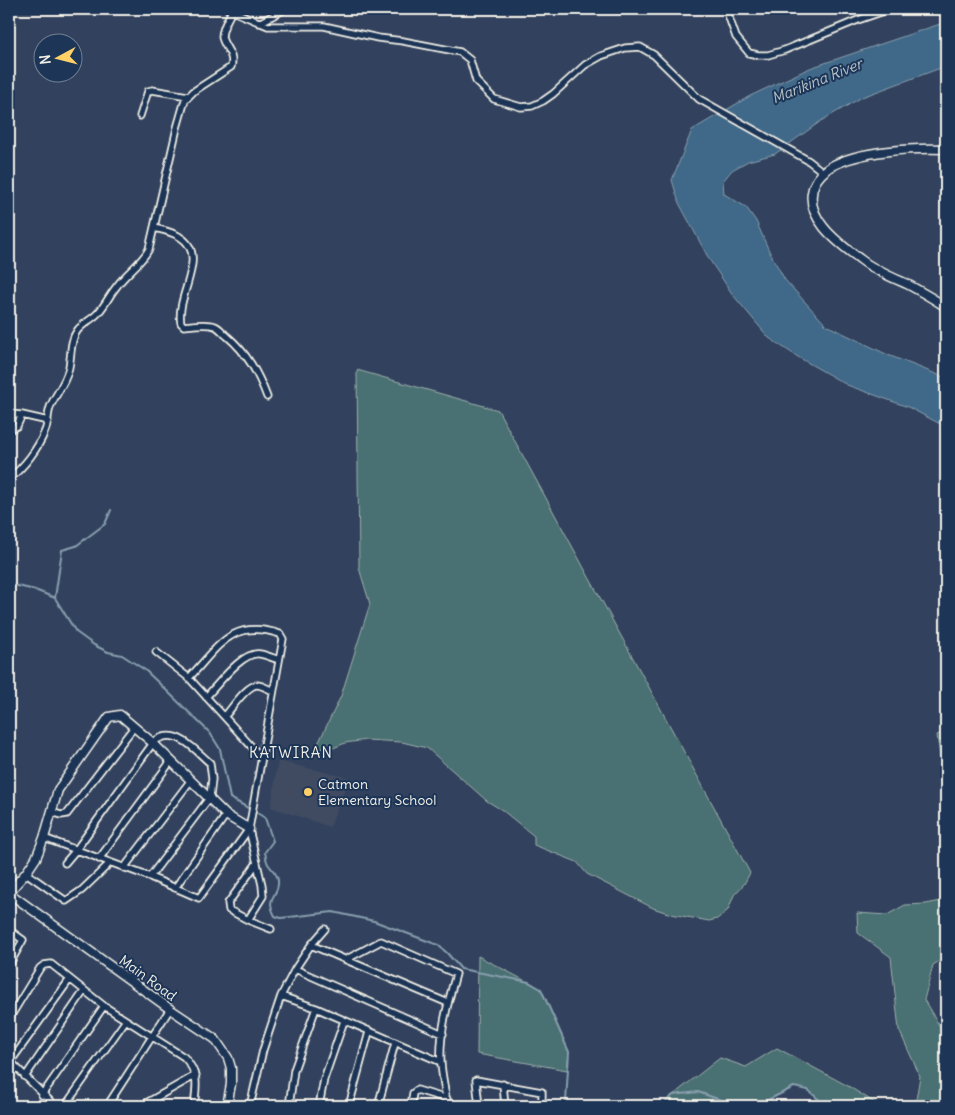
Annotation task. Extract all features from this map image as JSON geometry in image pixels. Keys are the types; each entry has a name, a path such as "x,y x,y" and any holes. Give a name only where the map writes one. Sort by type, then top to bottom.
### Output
{"street":[{"path":"259,23 285,9"},
{"path":"726,9 736,37 750,53 768,55 890,9"},
{"path":"9,479 19,470 37,447 48,421 50,406 66,379 69,370 72,342 77,329 98,314 125,276 145,257 149,249 176,128 185,100 188,96 231,67 232,57 222,37 230,10 268,26 324,26 378,38 460,52 470,60 476,81 494,99 505,104 521,107 532,106 543,101 585,65 601,56 625,48 640,47 654,55 690,92 710,106 803,158 823,172"},
{"path":"140,116 148,91 188,96"},
{"path":"946,149 891,150 840,162 823,172 813,189 812,199 814,210 821,224 861,260 946,307"},
{"path":"154,228 179,236 189,244 192,251 192,267 183,297 181,323 184,326 209,324 218,327 238,346 253,365 260,377 267,397"},
{"path":"9,414 48,421"},
{"path":"9,430 17,426 22,415"},
{"path":"189,678 232,634 246,629 264,628 280,634 283,640 249,829 263,896 248,920"},
{"path":"156,652 189,678 261,757"},
{"path":"206,697 237,663 250,654 260,653 279,660"},
{"path":"225,716 253,686 259,685 273,691"},
{"path":"9,893 36,858 58,790 109,717 120,715 210,797 226,815 249,829"},
{"path":"52,812 62,815 67,814 134,727"},
{"path":"65,863 152,743 163,737 174,737 183,740 210,763 212,778 210,797 150,877"},
{"path":"99,858 171,762"},
{"path":"124,868 191,780"},
{"path":"175,888 226,815"},
{"path":"44,838 150,877 199,898 249,829"},
{"path":"26,873 66,901 82,890 110,863"},
{"path":"256,863 228,903 229,910 271,929"},
{"name":"Main Road","path":"9,893 170,1009 215,1039 228,1058 231,1068 231,1084 227,1106"},
{"path":"250,1106 263,1050 282,996 295,969 311,945 325,929"},
{"path":"9,930 23,940 9,965"},
{"path":"347,959 381,942 456,974 448,1003 441,1062 447,1106"},
{"path":"311,945 448,1003"},
{"path":"9,1019 40,968 51,964 104,1006 184,1057 192,1066 196,1075 194,1106"},
{"path":"295,969 443,1034"},
{"path":"55,1106 42,1095 10,1060 70,978"},
{"path":"25,1077 84,991"},
{"path":"282,996 316,1008 441,1062"},
{"path":"42,1095 104,1006"},
{"path":"289,1106 294,1070 316,1008"},
{"path":"107,1106 154,1037 170,1009"},
{"path":"65,1106 126,1020"},
{"path":"319,1106 324,1079 344,1021"},
{"path":"349,1106 369,1032"},
{"path":"378,1106 395,1043"},
{"path":"141,1106 196,1075"},
{"path":"479,1106 476,1080 542,1092 542,1106"},
{"path":"503,1084 505,1106"},
{"path":"411,1106 413,1093 417,1090 447,1099"}],"shaded area":[{"name":"Catmon Elementary School","path":"278,761 349,778 330,827 271,807"}],"green space":[{"path":"357,370 498,410 750,873 744,884 734,895 728,910 717,919 709,921 671,914 653,908 587,874 577,862 534,845 534,836 502,810 487,801 427,748 402,742 366,740 345,743 331,749 316,748 341,696 370,604 359,568"},
{"path":"946,731 946,798 937,735"},
{"path":"946,900 946,957 933,965 924,1000 946,1037 946,1106 915,1106 920,1076 899,1030 891,957 858,933 857,913 887,915 905,905 926,904"},
{"path":"478,956 541,989 569,1052 567,1070 477,1054"},
{"path":"777,1048 848,1086 880,1106 826,1106 808,1090 794,1087 769,1099 773,1100 765,1106 663,1106 673,1095 720,1058 746,1067"}],"water":[{"name":"Marikina River","path":"946,22 946,66 862,97 821,121 775,154 748,161 732,170 723,181 724,194 746,207 756,221 770,253 785,280 826,325 888,355 946,378 946,427 908,407 847,385 769,338 733,295 709,259 679,203 672,180 692,130 750,96 810,68"}],"waterway":[{"path":"55,598 62,550 76,546 105,524 111,510"},
{"path":"9,584 35,590 55,598 76,632 94,645 108,652 122,655 145,670 210,733 220,749 230,798 250,809"},
{"path":"254,811 265,818 273,841 265,852 267,863 278,880 277,890 271,904 275,916 281,918 333,912 374,921 438,945 461,969 529,982 541,989 569,1052 566,1102 564,1106"},
{"path":"662,1106 673,1095 698,1092 729,1103 768,1100 794,1087 808,1090 826,1106"}],"place":[{"name":"Catmon Elementary School","path":"308,792"}],"district":[{"name":"KATWIRAN","path":"291,753"}]}
